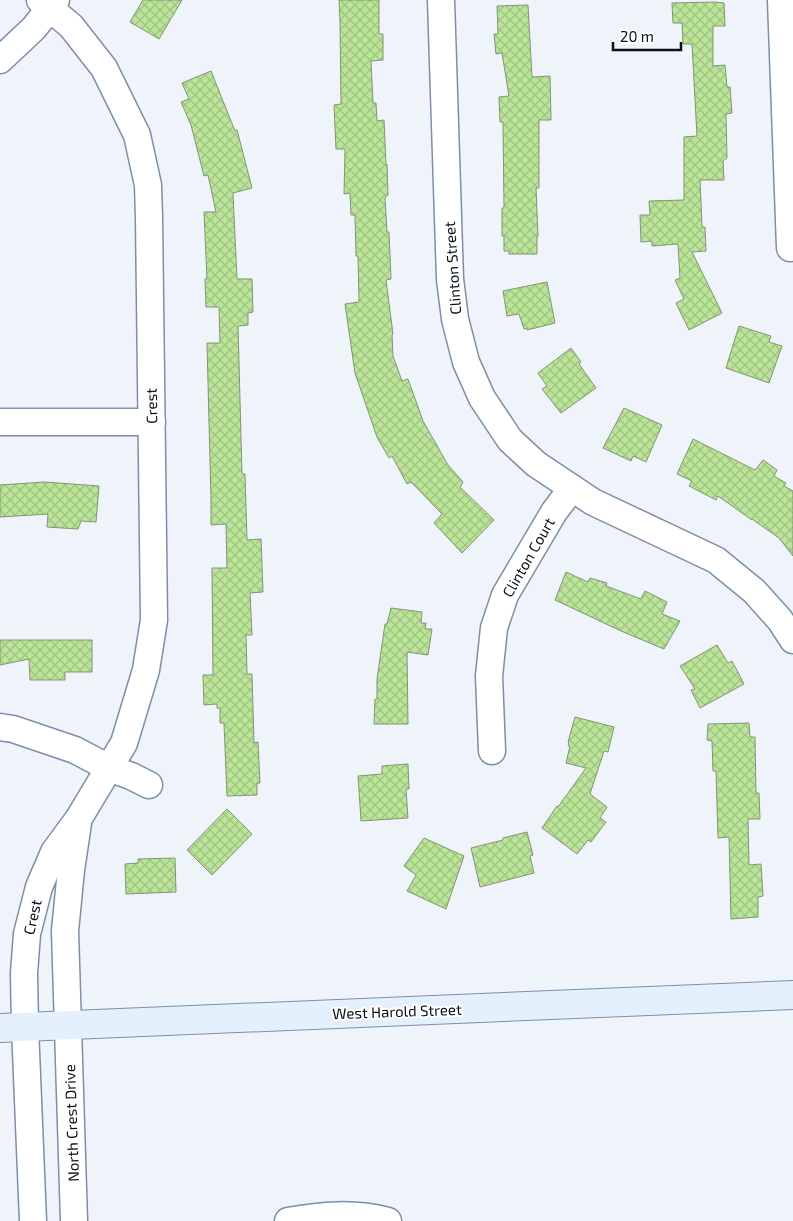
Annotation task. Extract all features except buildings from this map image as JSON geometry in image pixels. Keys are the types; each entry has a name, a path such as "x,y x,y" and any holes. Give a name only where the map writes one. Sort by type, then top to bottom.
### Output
{"main road":[{"name":"West Harold Street","path":"12,1028 793,994"}],"street":[{"name":"Clinton Street","path":"441,0 450,279 455,319 466,362 482,398 510,440 536,464 593,502 716,560 754,591 780,620 793,640"},
{"path":"781,0 790,248"},
{"path":"0,60 34,28 49,3"},
{"name":"Crest","path":"12,1028 24,974 27,934 39,887 54,852 79,818 124,743 146,670 154,620 148,185 138,135 104,68 71,26 49,3"},
{"path":"0,422 152,422"},
{"name":"Clinton Court","path":"492,751 489,676 494,628 505,595 554,512 572,488"},
{"path":"0,727 13,729 75,750 109,768 149,785"},
{"name":"Crest","path":"68,1025 65,930 79,818"},
{"name":"North Crest Drive","path":"68,1025 74,1221"},
{"path":"12,1028 33,1221"},
{"path":"288,1221 309,1217 350,1214 388,1221"}]}
